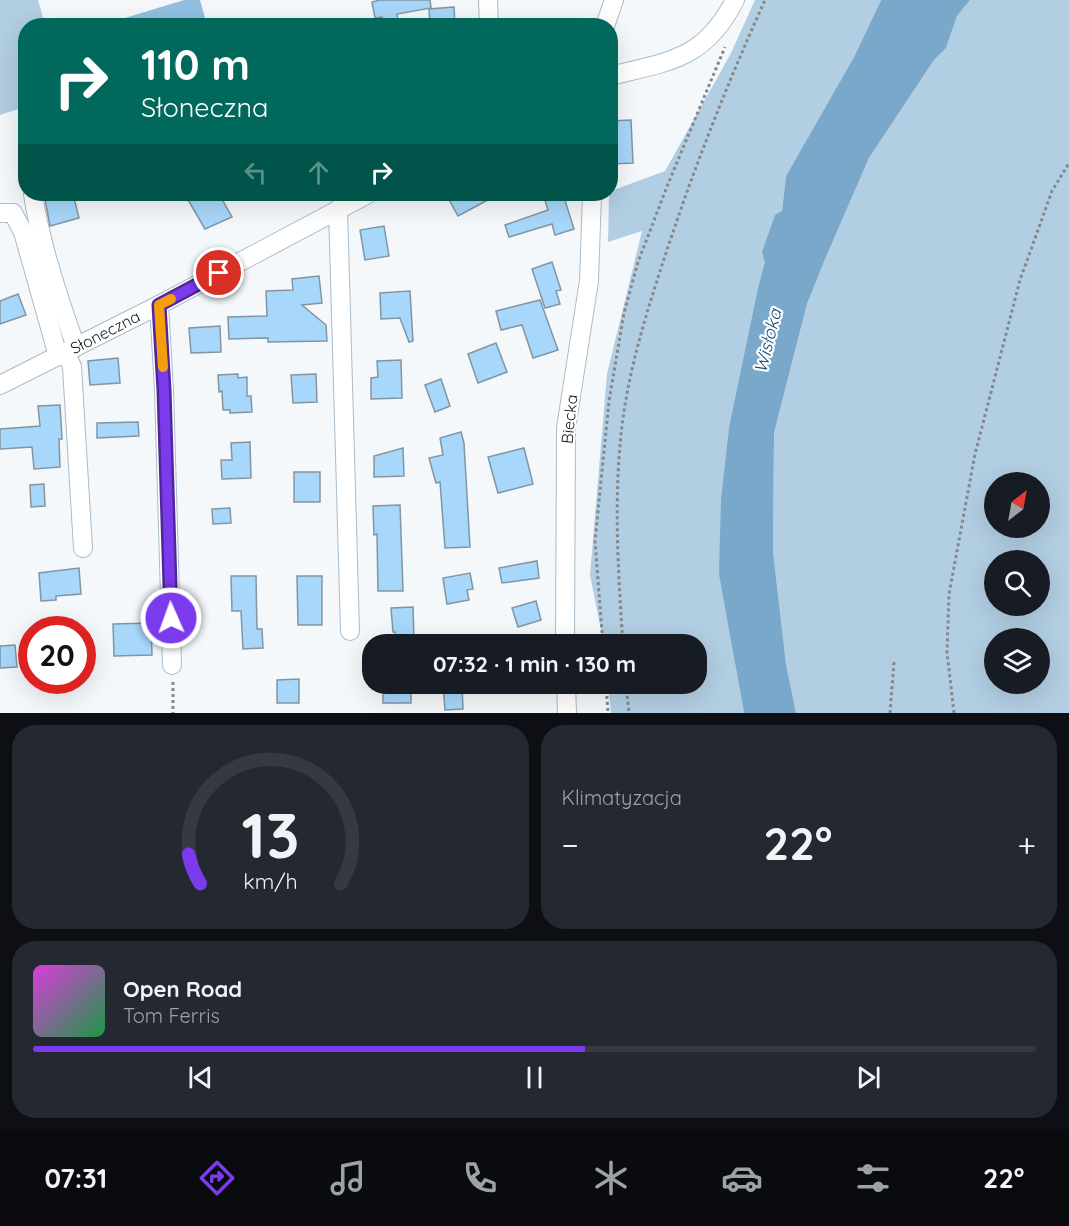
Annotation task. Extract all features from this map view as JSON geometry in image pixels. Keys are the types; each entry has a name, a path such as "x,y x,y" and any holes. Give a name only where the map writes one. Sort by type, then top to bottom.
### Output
{"street":[{"path":"488,0 489,18"},
{"path":"607,18 614,0"},
{"path":"618,74 669,61 694,50 718,29 735,0"},
{"path":"34,201 67,352"},
{"name":"Słoneczna","path":"0,385 159,305 354,201"},
{"name":"Biecka","path":"565,634 566,428 589,281 592,201"},
{"path":"338,209 350,631"},
{"path":"0,213 13,213 23,232 72,367 83,548"},
{"path":"159,305 164,390 172,665"},
{"path":"566,694 567,713"}],"path":[{"path":"623,634 617,531 623,417 634,365 653,292 684,198 734,70 765,0"},
{"path":"602,634 595,541 609,401 624,313 638,262 668,184 723,55 725,45"},
{"path":"954,713 947,652 949,594 975,454 1020,280 1052,191 1069,163"},
{"path":"890,713 894,662"},
{"path":"172,665 173,713"},
{"path":"607,694 608,713"},
{"path":"627,694 629,713"}],"shaded area":[{"path":"0,0 38,0 43,18 18,18 18,109 0,115"},
{"path":"184,0 200,0 205,18 125,18"},
{"path":"755,0 881,0 854,57 786,176 782,211 757,292 729,427 721,498 736,669 744,713 611,713 609,694 707,694 707,634 602,634 590,575 607,374 642,231 608,242 609,201 618,201 618,188 665,171 730,55"},
{"path":"970,0 1069,0 1069,713 796,713 786,664 773,551 774,433 807,304 869,158 934,60 946,48 957,16"}],"water":[{"name":"Wisłoka","path":"881,0 970,0 957,16 946,48 934,60 869,158 807,304 774,433 773,551 786,664 796,713 744,713 719,574 721,498 729,427 765,262 762,252 775,215 782,211 786,176 854,57"}],"building":[{"path":"430,0 431,8 397,14 398,18 375,18 372,2"},
{"path":"454,7 455,18 430,18 429,9"},
{"path":"631,120 633,163 618,164 618,121"},
{"path":"45,201 75,201 79,218 50,226"},
{"path":"189,201 223,201 232,217 205,229"},
{"path":"450,201 486,201 458,216"},
{"path":"545,201 565,201 574,229 555,235 552,224 509,237 505,225 548,210"},
{"path":"384,226 389,256 365,260 360,230"},
{"path":"552,262 561,290 556,291 560,304 545,308 532,269"},
{"path":"319,276 322,303 302,305 326,325 327,341 268,342 268,338 229,339 228,317 267,316 266,291 293,290 292,279"},
{"path":"410,291 413,341 409,342 400,318 381,319 380,293"},
{"path":"18,294 26,315 0,324 0,301"},
{"path":"540,300 558,350 533,358 522,325 501,330 496,311"},
{"path":"220,326 221,352 191,353 189,328"},
{"path":"496,343 507,372 478,383 468,354"},
{"path":"118,358 120,383 90,385 88,361"},
{"path":"401,360 402,398 371,399 371,378 378,377 377,361"},
{"path":"238,374 238,378 247,377 247,396 251,396 252,412 230,413 230,410 223,410 218,375"},
{"path":"316,374 317,402 293,403 291,375"},
{"path":"441,379 450,406 435,412 425,385"},
{"path":"60,405 62,439 59,439 60,467 34,469 32,447 0,449 0,429 40,426 38,406"},
{"path":"138,422 139,436 97,438 97,423"},
{"path":"461,432 464,443 470,547 445,548 440,482 436,483 429,458 443,455 440,438"},
{"path":"250,442 251,478 222,479 221,460 232,460 231,443"},
{"path":"403,448 404,476 374,477 374,456"},
{"path":"524,448 533,484 498,493 488,457"},
{"path":"294,472 320,472 320,502 294,502"},
{"path":"44,484 45,506 31,507 30,485"},
{"path":"400,505 403,591 378,591 377,534 374,535 373,506"},
{"path":"230,508 231,523 213,524 212,509"},
{"path":"537,561 539,578 502,583 499,568"},
{"path":"79,568 81,594 56,596 56,600 41,601 39,573"},
{"path":"470,573 473,589 467,590 469,600 447,604 443,578"},
{"path":"231,576 256,576 257,629 262,629 263,648 243,649 241,611 232,611"},
{"path":"297,576 322,576 322,625 298,625"},
{"path":"536,601 541,620 518,627 512,608"},
{"path":"413,607 414,634 393,632 391,608"},
{"path":"151,623 152,655 114,656 113,624"},
{"path":"15,645 17,667 0,668 0,646"},
{"path":"299,679 299,703 277,703 277,680"},
{"path":"383,694 411,694 411,703 383,703"},
{"path":"444,694 462,694 463,709 445,710"}],"slow traffic":[{"path":"163,367 159,305 171,299"}],"route":[{"path":"171,618 159,305 219,273"}]}
